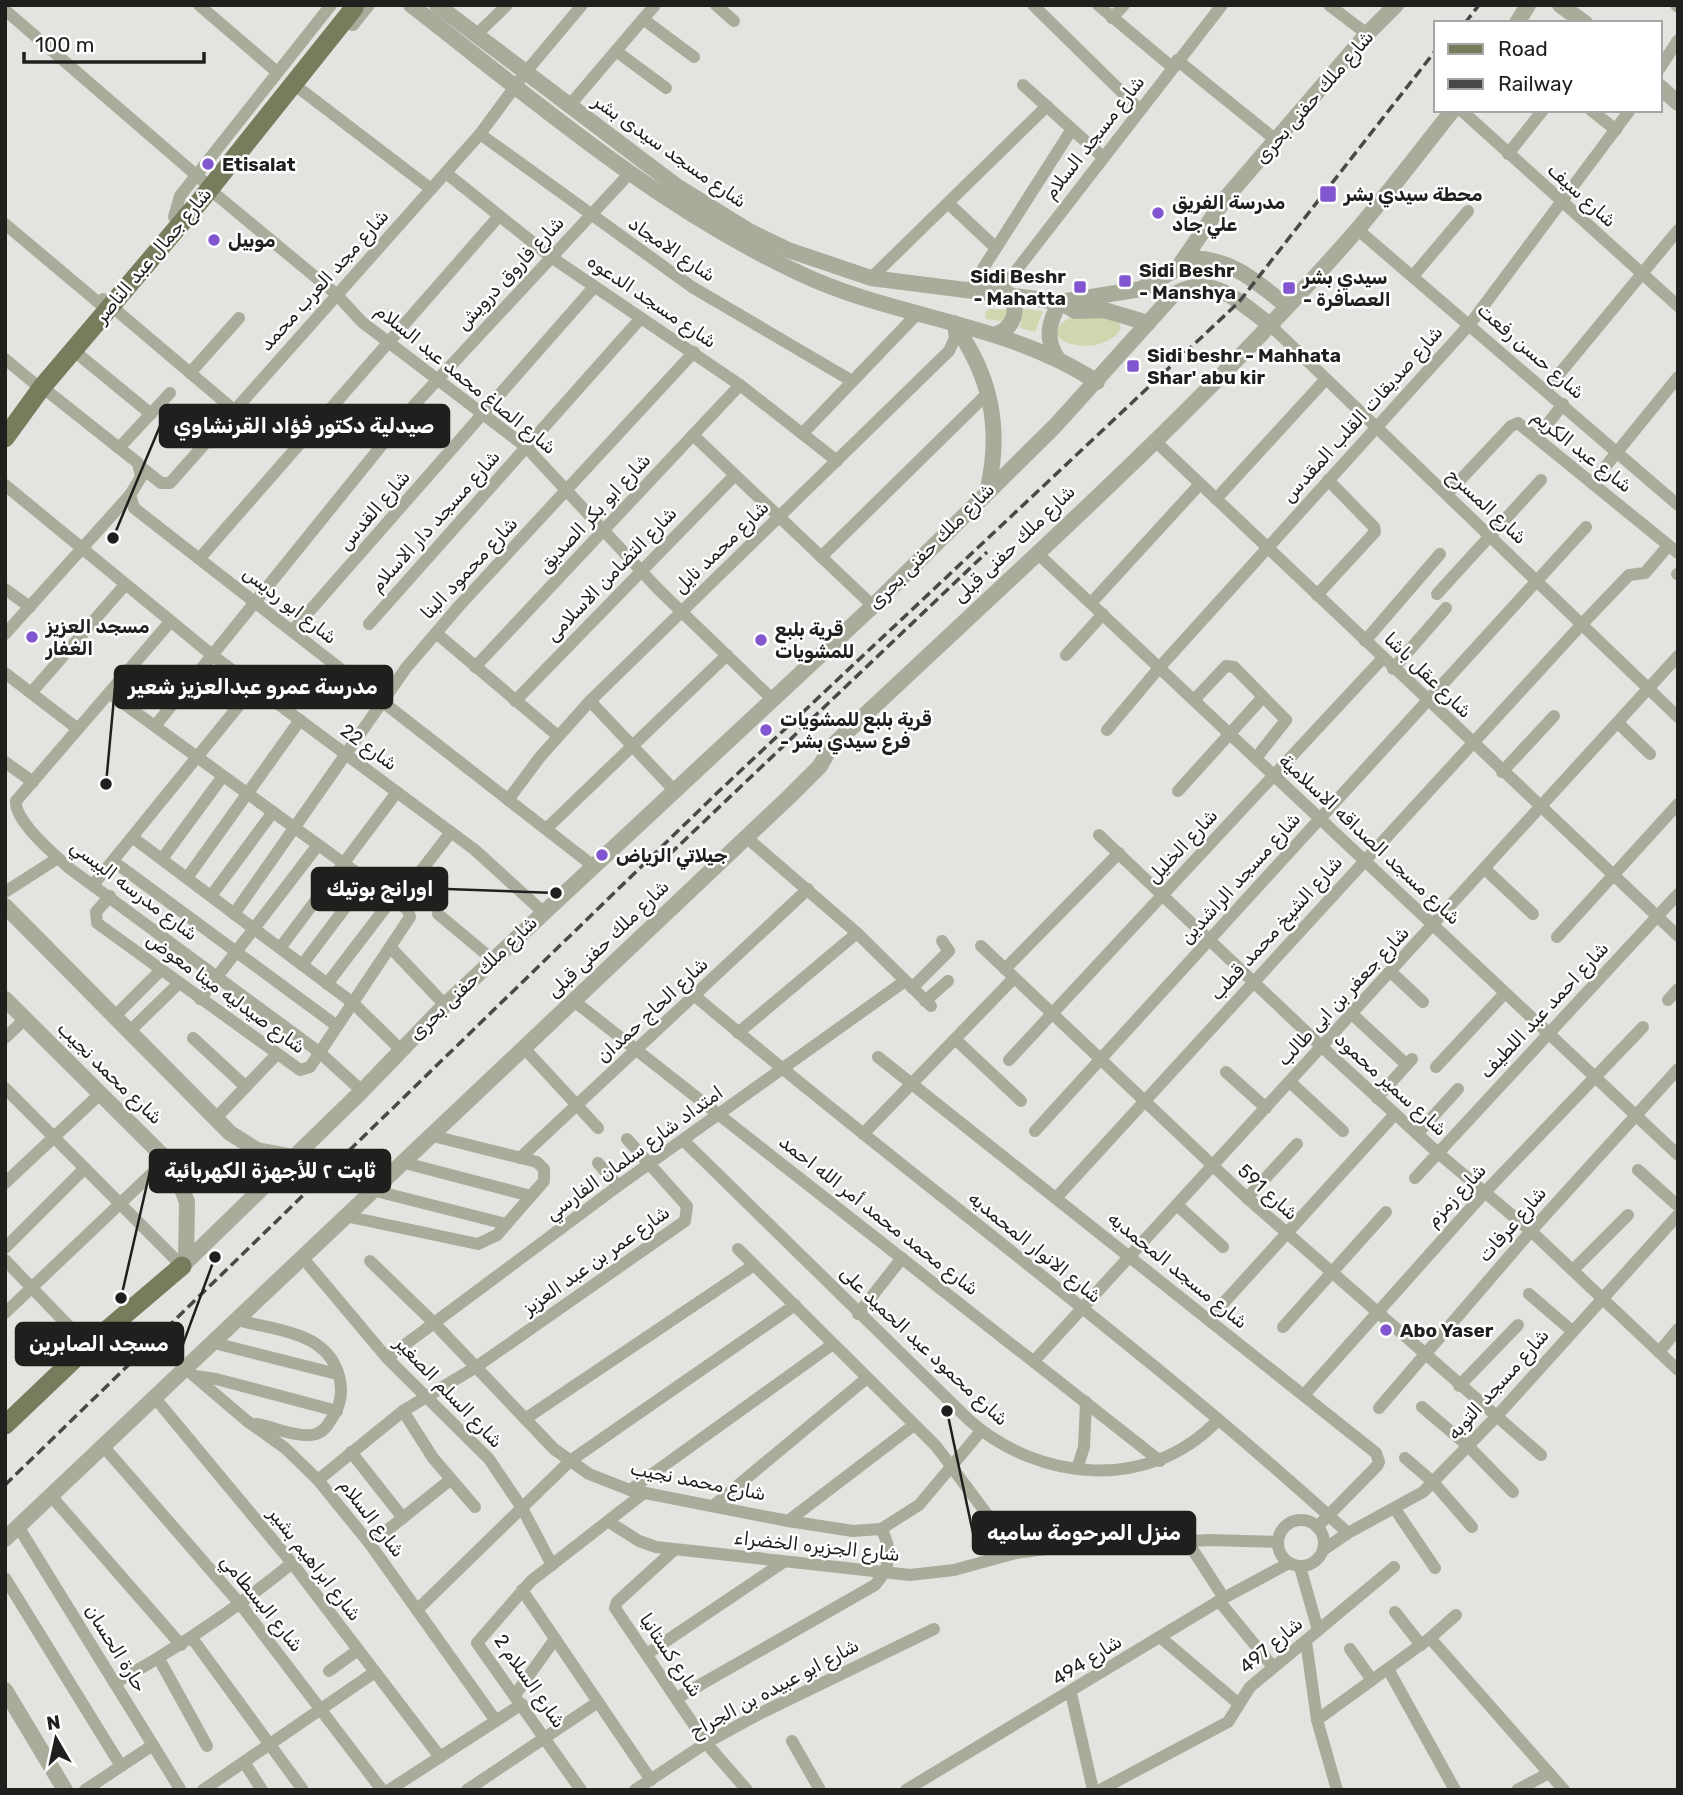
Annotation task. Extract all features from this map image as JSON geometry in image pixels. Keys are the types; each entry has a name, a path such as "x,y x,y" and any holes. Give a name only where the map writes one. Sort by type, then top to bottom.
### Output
{"main road":[{"name":"شارع جمال عبد الناصر","path":"5,438 38,385 74,350 104,303 357,6"},
{"name":"شارع جمال عبد الناصر","path":"5,422 174,217 203,188"},
{"name":"شارع ملك حفنى بحرى","path":"5,1425 88,1346 184,1264"}],"street":[{"path":"199,5 277,72"},
{"path":"203,188 277,72 331,5"},
{"name":"شارع مسجد سيدى بشر","path":"411,5 520,80 713,227 799,273 857,297 916,315 997,334 1058,359 1097,382"},
{"name":"شارع مسجد سيدى بشر","path":"437,5 476,35 520,80 569,106 629,165 750,231 828,265 872,278 1060,302 1141,289 1166,277 1186,258"},
{"path":"476,35 507,5"},
{"name":"شارع مجد العرب محمد","path":"141,467 161,483 170,483 480,134 520,80 582,5"},
{"path":"569,106 655,5"},
{"path":"716,5 734,21"},
{"path":"1033,5 1139,109"},
{"path":"1098,5 1276,140"},
{"path":"1112,18 1124,5"},
{"name":"شارع مسجد السلام","path":"1003,294 1139,109 1222,5"},
{"path":"1329,5 1367,34"},
{"name":"شارع ملك حفنى بحرى","path":"1186,258 1214,213 1367,34 1396,5"},
{"path":"1518,21 1528,5"},
{"path":"1560,5 1582,21"},
{"path":"203,188 300,89 357,6"},
{"name":"شارع الصاغ محمد عبد السلام","path":"5,10 203,188 336,295 362,321 526,447 681,612 771,698"},
{"path":"643,19 694,57"},
{"path":"1662,65 1678,40"},
{"path":"616,51 666,88"},
{"path":"1023,85 1103,157"},
{"path":"300,89 431,189"},
{"path":"1662,89 1678,103"},
{"path":"872,278 1046,106"},
{"name":"شارع ملك حفنى قبلى","path":"5,1539 155,1398 191,1373 214,1343 302,1257 746,837 820,766 831,747 1154,440 1287,306 1357,229 1452,112"},
{"name":"شارع سيف","path":"1463,112 1678,306"},
{"path":"1508,154 1541,112"},
{"path":"1594,112 1616,130"},
{"name":"شارع صديقات القلب المقدس","path":"1107,730 1159,668 1470,324 1629,112"},
{"path":"968,292 1072,129"},
{"name":"شارع الامجاد","path":"480,134 590,216 744,320 852,381"},
{"name":"شارع فاروق درويش","path":"155,726 438,378 590,216 629,165"},
{"name":"شارع مسجد الدعوه","path":"446,173 551,257 740,384 837,461"},
{"path":"948,203 996,248"},
{"path":"1413,276 1468,211"},
{"path":"199,559 499,216"},
{"path":"5,224 234,410"},
{"name":"شارع حسن رفعت","path":"1357,229 1678,505"},
{"path":"1546,390 1678,230"},
{"path":"1186,258 1216,260 1235,266 1287,306"},
{"name":"شارع ملك حفنى بحرى","path":"184,1264 362,1091 445,1004 673,789 873,606 1097,382 1174,294 1185,288 1208,285 1227,293 1269,324"},
{"name":"شارع القدس","path":"292,631 594,287"},
{"path":"997,334 1004,331 1014,317 1013,301 1003,294"},
{"path":"1058,359 1052,348 1049,330 1060,302 1074,311 1104,310 1148,323"},
{"path":"803,433 916,315"},
{"path":"190,373 239,318"},
{"name":"شارع مسجد دار الاسلام","path":"369,624 641,318"},
{"path":"953,323 975,356 989,392 995,441 988,489"},
{"name":"شارع محمد نايل","path":"508,800 558,736 590,701 949,351 955,338 953,323"},
{"name":"شارع المسرح","path":"1269,324 1678,716"},
{"path":"74,350 151,414"},
{"name":"شارع محمود البنا","path":"234,914 383,702 436,633 694,352"},
{"path":"5,359 141,467 140,481 130,495 5,634"},
{"path":"1592,483 1678,377"},
{"path":"1216,499 1326,379"},
{"name":"شارع ابو بكر الصديق","path":"475,667 740,384"},
{"path":"821,557 989,392"},
{"path":"119,448 170,393"},
{"path":"1537,438 1563,404"},
{"name":"شارع عبد الكريم","path":"1447,494 1514,423 1521,424 1673,550 1645,573 1629,575 1582,624"},
{"path":"693,435 873,606"},
{"name":"شارع عقل باشا","path":"1154,440 1678,936"},
{"name":"شارع التضامن الاسلامى","path":"515,701 735,475"},
{"path":"1317,596 1375,532 1328,480"},
{"path":"1437,594 1541,480"},
{"path":"1091,603 1200,484"},
{"name":"شارع 22","path":"5,485 212,656 499,869 543,912"},
{"name":"شارع ابو رديس","path":"130,495 134,508 592,865"},
{"name":"شارع مسجد الراشدين","path":"1035,1130 1586,527"},
{"name":"شارع مسجد الصداقه الاسلامية","path":"1036,552 1678,1155"},
{"path":"1364,641 1440,554"},
{"path":"31,693 124,586"},
{"path":"5,589 30,607"},
{"path":"1393,668 1446,608"},
{"path":"1066,655 1103,614"},
{"name":"شارع مدرسه البيسي","path":"170,622 33,782 10,805 58,858 319,1052 362,1091"},
{"name":"شارع الشيخ محمد قطب","path":"1056,1198 1582,624"},
{"path":"436,633 558,736"},
{"path":"545,829 727,656"},
{"name":"شارع جعفر بن ابى طالب","path":"1034,1361 1678,656"},
{"name":"شارع الخليل","path":"1009,1060 1383,659"},
{"path":"1194,700 1229,665 1264,696 1284,717 1286,724 1255,758"},
{"path":"5,673 78,729"},
{"path":"93,886 254,687"},
{"path":"109,693 394,900"},
{"path":"1178,791 1264,696"},
{"path":"590,701 673,789"},
{"path":"1502,772 1554,716"},
{"path":"187,878 300,720"},
{"path":"1618,723 1650,754"},
{"path":"5,762 33,782"},
{"path":"162,859 223,776"},
{"path":"280,948 397,792"},
{"path":"1558,937 1678,804"},
{"path":"211,897 273,812"},
{"path":"327,984 451,832"},
{"name":"شارع سمير محمود","path":"1099,835 1377,1098 1531,1231 1678,1370"},
{"path":"132,837 353,1003 400,1049"},
{"path":"746,837 857,933 928,1003 947,981"},
{"path":"200,999 318,845"},
{"path":"863,1134 955,1039 1119,853"},
{"path":"5,892 58,858"},
{"path":"113,861 337,1026"},
{"path":"1485,869 1532,914"},
{"path":"302,965 366,880"},
{"name":"شارع الحاج حمدان","path":"520,1158 808,889"},
{"name":"شارع احمد عبد اللطيف","path":"1415,1178 1678,894"},
{"name":"شارع صيدليه مينا معوض","path":"110,896 96,912 96,921 300,1070 310,1067 409,920 408,910 394,900"},
{"path":"5,906 216,1118 248,1146 294,1157"},
{"path":"438,914 493,960"},
{"path":"738,1033 857,933"},
{"name":"امتداد شارع سلمان الفارسي","path":"387,1358 618,1186 782,1069 909,985 949,951 942,941"},
{"name":"شارع 591","path":"981,946 1212,1167 1375,1313 1541,1455"},
{"path":"391,948 445,1004"},
{"path":"115,1016 161,970"},
{"path":"1391,972 1423,1002"},
{"path":"130,1031 179,984"},
{"path":"1668,1000 1678,989"},
{"path":"1436,1067 1505,993"},
{"name":"شارع الانوار المحمديه","path":"695,996 1082,1310 1348,1532"},
{"name":"شارع محمد نجيب","path":"5,999 167,1159 181,1181 187,1202 184,1264"},
{"name":"شارع محمد محمد أمر الله احمد","path":"574,1001 1160,1461"},
{"path":"1352,1014 1410,1062 1377,1098"},
{"path":"5,1038 25,1019"},
{"name":"شارع زمزم","path":"1304,1395 1485,1192 1643,1027"},
{"path":"194,1038 246,1087"},
{"path":"955,1039 1021,1101"},
{"path":"524,1048 598,1128"},
{"path":"216,1118 276,1055"},
{"name":"شارع مسجد المحمديه","path":"878,1057 1379,1457 1377,1466 1317,1527"},
{"name":"شارع عرفات","path":"1379,1408 1531,1231 1678,1069"},
{"path":"1226,1072 1266,1108"},
{"path":"1290,1082 1343,1131"},
{"path":"5,1088 184,1264"},
{"path":"1417,1134 1458,1089"},
{"path":"5,1183 101,1093"},
{"path":"1209,1320 1395,1114"},
{"path":"345,1216 471,1244 492,1240 544,1181 546,1174 537,1162 429,1135"},
{"name":"شارع عمر بن عبد العزيز","path":"318,1480 403,1411 476,1367 685,1221 687,1206 627,1139"},
{"name":"شارع محمود عبد الحميد على","path":"683,1140 858,1314 982,1431 1003,1446 1051,1466 1077,1469 1138,1467 1182,1452 1217,1421"},
{"path":"1247,1198 1297,1144"},
{"path":"5,1313 167,1159"},
{"path":"401,1162 531,1196"},
{"path":"598,1163 618,1186"},
{"path":"5,1248 85,1168"},
{"path":"1638,1170 1678,1206"},
{"path":"372,1190 506,1224"},
{"path":"1177,1205 1223,1247"},
{"path":"1283,1326 1386,1213"},
{"path":"1573,1270 1628,1215"},
{"name":"شارع مسجد التوبه","path":"1323,1550 1348,1532 1395,1509 1433,1482 1496,1417 1678,1215"},
{"path":"738,1250 953,1466 1016,1553"},
{"name":"شارع السلم الصغير","path":"302,1257 387,1358 470,1437 522,1508 552,1565"},
{"path":"858,1314 902,1258"},
{"path":"5,1260 88,1346"},
{"name":"شارع محمد نجيب","path":"370,1261 433,1322 525,1419 570,1461 589,1474 630,1490 788,1521 853,1531 881,1529"},
{"path":"525,1419 754,1265"},
{"path":"1529,1294 1572,1331"},
{"path":"417,1610 570,1461 795,1306"},
{"path":"238,1320 315,1343 324,1350 337,1374 343,1393 337,1411 324,1430 310,1435 247,1421"},
{"path":"1459,1386 1518,1325"},
{"path":"1659,1352 1678,1329"},
{"path":"214,1343 337,1374"},
{"path":"630,1490 833,1344"},
{"path":"191,1373 337,1411"},
{"name":"شارع السلام","path":"191,1373 247,1421 285,1448 318,1480 370,1544 496,1721"},
{"path":"713,1506 867,1378"},
{"name":"شارع ابراهيم بشير","path":"155,1398 292,1563 440,1757"},
{"path":"1077,1469 1087,1425 1086,1402"},
{"path":"1422,1407 1468,1446 1513,1492"},
{"path":"403,1411 450,1480 475,1507"},
{"path":"788,1521 914,1426"},
{"path":"677,1698 863,1593 884,1575 890,1552 881,1529 919,1505 982,1431"},
{"name":"شارع البسطامي","path":"104,1447 241,1605 382,1790"},
{"path":"351,1452 403,1518"},
{"path":"1405,1458 1433,1482 1472,1527"},
{"path":"370,1544 450,1480"},
{"name":"شارع السلام 2","path":"581,1790 477,1643 522,1590 645,1493"},
{"path":"52,1497 186,1642 271,1744 303,1790"},
{"path":"1395,1509 1435,1568"},
{"path":"1294,1565 1317,1560 1323,1550 1322,1534 1308,1521 1292,1521 1280,1532 1277,1542 1282,1558 1294,1565 1318,1630"},
{"name":"شارع الجزيره الخضراء","path":"609,1522 639,1541 674,1550 884,1575 954,1570 1016,1553 1187,1541 1277,1542"},
{"name":"حارة الحسان","path":"19,1528 180,1789"},
{"path":"1187,1541 1222,1600 1273,1667"},
{"name":"شارع كستانيا","path":"674,1550 615,1605 706,1743 747,1790"},
{"path":"115,1683 159,1659 241,1605 292,1563"},
{"path":"647,1654 782,1563"},
{"name":"شارع 494","path":"906,1790 1222,1600 1294,1565"},
{"name":"شارع 497","path":"1100,1790 1223,1726 1234,1716 1250,1687 1394,1567"},
{"path":"5,1578 121,1766"},
{"path":"522,1590 651,1780"},
{"path":"1395,1612 1564,1790"},
{"path":"1317,1720 1426,1642 1456,1615"},
{"name":"شارع ابو عبيده بن الجراح","path":"635,1790 706,1743 789,1698 934,1629"},
{"path":"1160,1637 1239,1704"},
{"path":"389,1790 496,1721 519,1700 555,1639"},
{"path":"1306,1641 1317,1720 1337,1790"},
{"path":"1350,1648 1372,1681"},
{"path":"329,1671 358,1650"},
{"path":"159,1659 207,1746"},
{"path":"1388,1669 1455,1790"},
{"path":"203,1790 375,1672"},
{"path":"5,1690 65,1790"},
{"path":"1071,1693 1093,1790"},
{"path":"467,1790 598,1702"},
{"path":"792,1741 820,1790"},
{"path":"85,1790 153,1745"},
{"path":"244,1762 261,1790"},
{"path":"1517,1790 1549,1773"}],"green space":[{"path":"989,309 1010,310 1006,322 986,319 985,313"},
{"path":"1023,309 1043,311 1035,332 1020,328"},
{"path":"1092,313 1117,319 1121,328 1109,340 1090,346 1070,344 1056,334 1065,321"}],"railway":[{"path":"1467,21 1479,5"},
{"path":"5,1485 717,793 1239,302 1434,53"},
{"path":"670,854 987,552"}],"place":[{"name":"Etisalat","path":"208,164"},
{"name":"محطة سيدي بشر","path":"1328,194"},
{"name":"مدرسة الفريق علي جاد","path":"1158,213"},
{"name":"موبيل","path":"214,240"},
{"name":"Sidi Beshr - Manshya","path":"1125,281"},
{"name":"Sidi Beshr - Mahatta","path":"1080,287"},
{"name":"سيدي بشر - العصافرة","path":"1289,288"},
{"name":"Sidi beshr - Mahhata Shar' abu kir","path":"1133,366"},
{"name":"صيدلية دكتور فؤاد القرنشاوي","path":"113,538"},
{"name":"مسجد العزيز الغفار","path":"32,637"},
{"name":"قرية بلبع للمشويات","path":"761,640"},
{"name":"قرية بلبع للمشويات - فرع سيدي بشر","path":"766,730"},
{"name":"مدرسة عمرو عبدالعزيز شعير","path":"106,784"},
{"name":"جيلاتي الرياض","path":"602,855"},
{"name":"اورانج بوتيك","path":"556,893"},
{"name":"مسجد الصابرين","path":"215,1257"},
{"name":"ثابت ٢ للأجهزة الكهربائية","path":"121,1298"},
{"name":"Abo Yaser","path":"1386,1330"},
{"name":"منزل المرحومة ساميه","path":"947,1411"}]}
